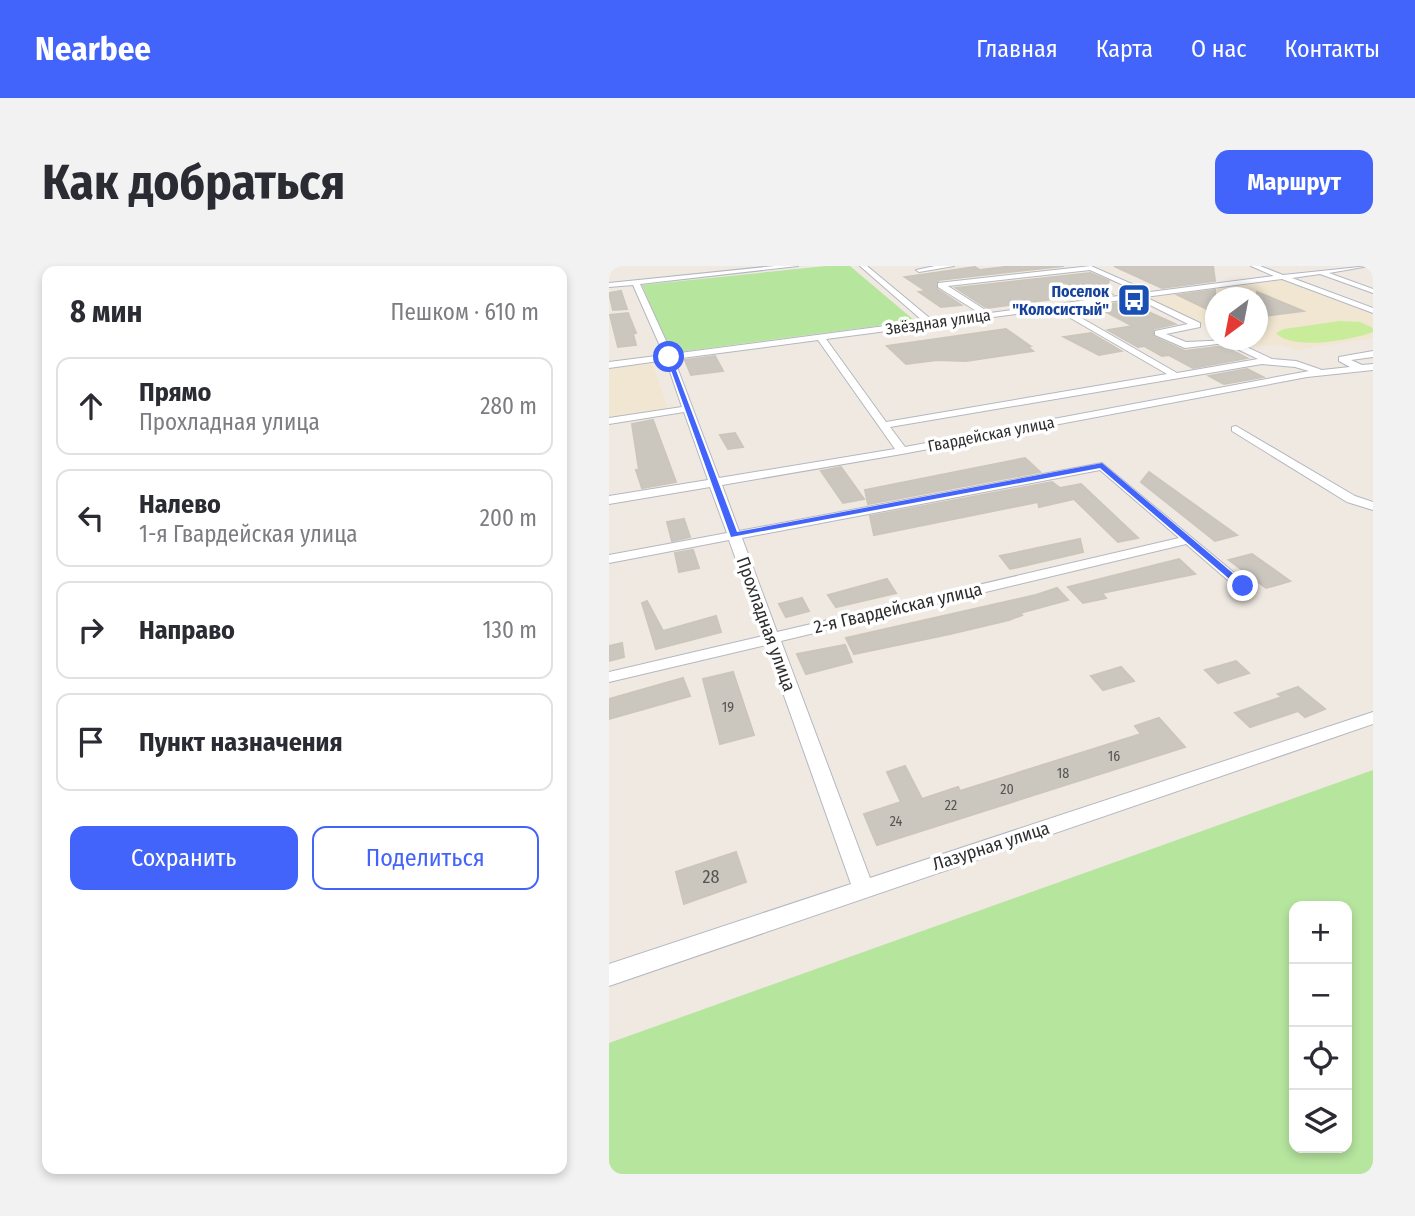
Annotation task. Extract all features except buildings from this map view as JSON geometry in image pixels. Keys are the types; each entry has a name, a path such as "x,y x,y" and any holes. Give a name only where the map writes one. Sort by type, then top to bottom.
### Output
{"street":[{"path":"693,268 738,266"},
{"path":"609,285 795,266"},
{"path":"863,266 930,323"},
{"path":"919,270 951,266"},
{"path":"1254,266 1373,312"},
{"name":"Звёздная улица","path":"609,365 1366,266"},
{"path":"988,315 941,285 1094,267 1139,296 1205,329"},
{"path":"1319,272 1373,291"},
{"name":"Прохладная улица","path":"636,283 669,357 863,888"},
{"path":"1055,306 1175,375"},
{"path":"1197,325 1158,333 1185,345 1205,343"},
{"path":"821,338 902,451"},
{"path":"1247,350 1269,361"},
{"path":"1368,368 1342,359 1373,354"},
{"path":"884,425 1269,361 1296,364 1321,373"},
{"name":"Гвардейская улица","path":"609,500 902,451 1321,373 1368,368"},
{"path":"1193,372 1226,390"},
{"path":"1031,400 1040,407"},
{"path":"609,421 687,409"},
{"path":"1050,414 1060,421"},
{"path":"1236,429 1351,499 1373,506"},
{"path":"609,559 1102,466 1243,586"},
{"name":"2-я Гвардейская улица","path":"609,677 1187,540"},
{"name":"Лазурная улица","path":"609,975 1373,718"}],"shaded area":[{"path":"1285,280 1373,315 1373,338 1296,350 1280,344 1268,345 1268,287 1232,287"},
{"path":"1205,291 1205,327 1150,298"},
{"path":"652,363 668,409 609,419 609,369"}],"green space":[{"path":"826,266 850,266 915,321 671,353 642,285"},
{"path":"1340,321 1360,322 1373,328 1373,332 1337,341 1308,343 1295,342 1276,333 1284,329"},
{"path":"1373,770 1373,1174 609,1174 609,1043"}],"place":[{"name":"Поселок \"Колосистый\"","path":"1134,300"}],"route":[{"path":"669,357 734,535 1102,466 1243,586"}]}
